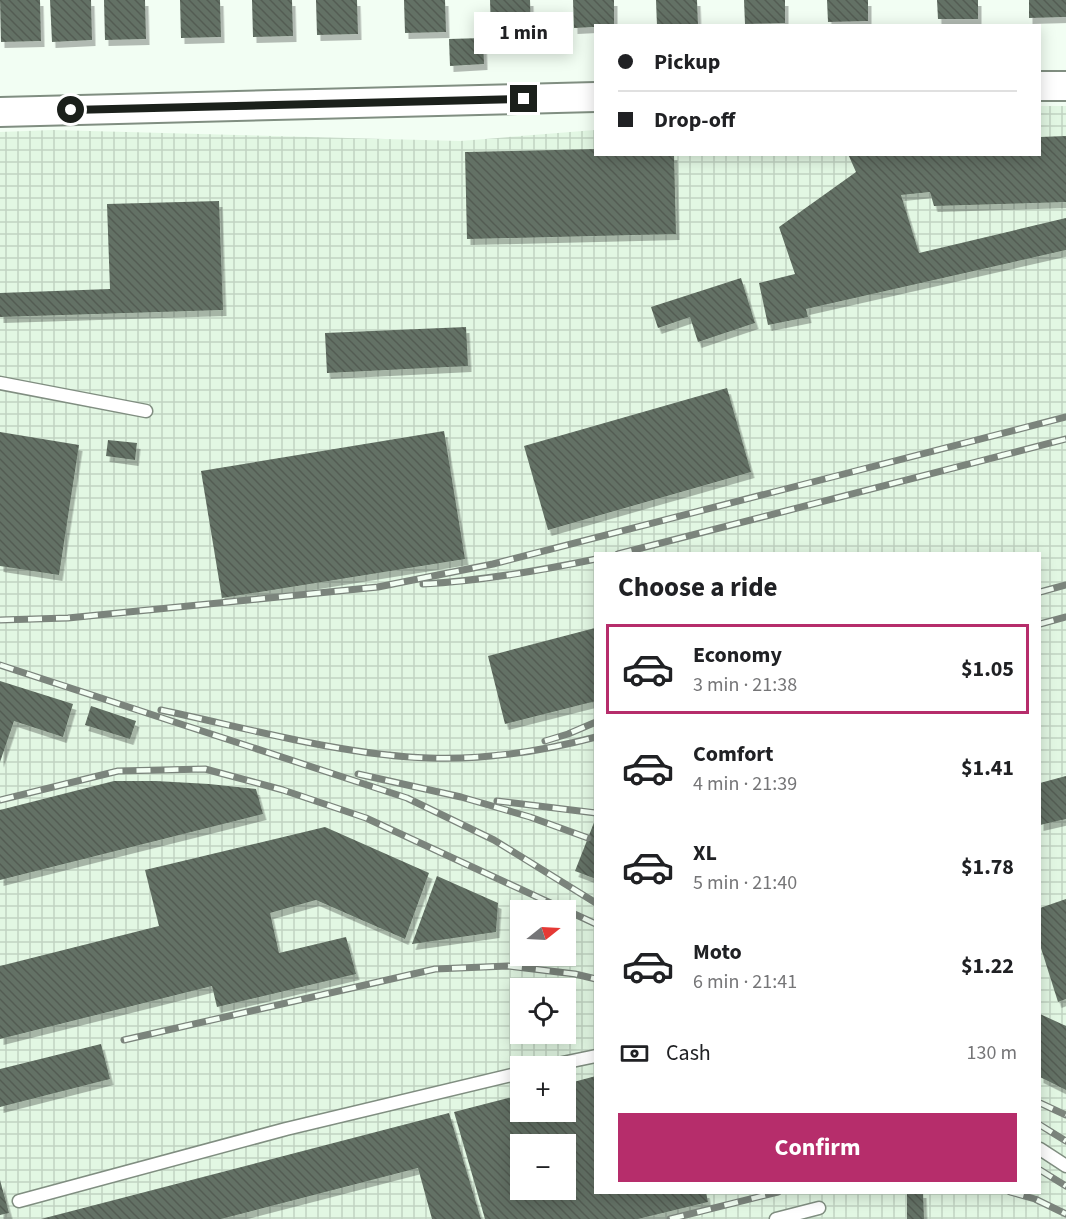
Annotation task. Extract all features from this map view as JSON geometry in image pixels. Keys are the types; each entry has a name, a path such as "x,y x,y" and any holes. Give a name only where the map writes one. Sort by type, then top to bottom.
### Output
{"street":[{"path":"1041,86 1066,86"},
{"path":"0,112 594,98"}],"lane":[{"path":"0,383 146,411"},
{"path":"576,1060 594,1056"},
{"path":"19,1202 286,1129 510,1074"},
{"path":"1041,1150 1066,1166"},
{"path":"776,1219 819,1208"}],"shaded area":[{"path":"1041,106 1066,106 1066,1219 0,1219 0,132 53,130 460,141 594,130 594,156 1041,156"}],"building":[{"path":"0,0 40,0 41,41 1,42"},
{"path":"50,0 91,0 92,40 52,42"},
{"path":"104,0 145,0 146,39 105,40"},
{"path":"180,0 220,0 221,37 181,38"},
{"path":"252,0 292,0 293,36 253,37"},
{"path":"316,0 357,0 358,34 317,35"},
{"path":"404,0 445,0 446,32 405,33"},
{"path":"490,0 530,0 531,30 491,31"},
{"path":"573,0 614,0 614,24 594,24 594,27 574,28"},
{"path":"656,0 697,0 698,24 657,24"},
{"path":"744,0 785,0 785,23 745,24"},
{"path":"827,0 868,0 868,21 828,22"},
{"path":"937,0 978,0 978,19 938,19"},
{"path":"1029,0 1066,0 1066,17 1029,18"},
{"path":"483,38 484,64 450,66 449,39"},
{"path":"1066,136 1066,202 934,206 930,192 901,195 919,253 1066,218 1066,250 806,309 808,317 768,325 759,283 795,274 779,227 856,172 849,156 1041,156 1041,137"},
{"path":"594,149 594,156 674,156 676,234 467,239 465,152"},
{"path":"219,201 223,310 0,317 0,293 110,289 107,204"},
{"path":"741,278 755,323 698,342 690,317 658,328 651,307"},
{"path":"466,327 468,366 327,373 325,333"},
{"path":"727,388 751,472 548,530 524,446"},
{"path":"444,431 465,559 222,598 201,471"},
{"path":"0,432 79,445 59,575 0,566"},
{"path":"108,440 137,443 135,460 106,456"},
{"path":"594,628 594,702 505,724 488,656"},
{"path":"0,681 73,704 63,737 14,721 0,762"},
{"path":"91,706 136,721 130,739 85,725"},
{"path":"1066,776 1066,819 1041,825 1041,783"},
{"path":"114,781 156,781 256,789 263,814 0,880 0,810"},
{"path":"594,823 594,878 575,871"},
{"path":"325,827 429,873 405,939 316,900 270,913 279,953 346,937 356,974 217,1007 212,986 0,1039 0,966 159,926 145,870"},
{"path":"437,876 498,903 496,932 412,944"},
{"path":"1066,899 1066,999 1058,1002 1041,948 1041,908"},
{"path":"1041,1014 1066,1026 1066,1090 1041,1078"},
{"path":"101,1044 110,1079 0,1107 0,1069"},
{"path":"594,1077 594,1194 706,1194 708,1202 638,1219 485,1219 454,1112 510,1098 510,1122 576,1122 576,1081"},
{"path":"449,1113 481,1219 432,1219 418,1168 221,1219 41,1219"},
{"path":"0,1180 9,1213 0,1215"},
{"path":"907,1194 923,1194 924,1219 907,1219"}],"railway":[{"path":"0,620 68,618 378,587 493,564 1066,417"},
{"path":"626,552 1066,439"},
{"path":"423,584 510,575 594,559"},
{"path":"1041,592 1066,585"},
{"path":"1041,624 1066,617"},
{"path":"0,665 407,798 494,840 594,902"},
{"path":"161,710 328,746 396,756 470,758 513,754 594,737"},
{"path":"545,741 594,723"},
{"path":"0,800 118,771 205,769 283,790 366,818 594,923"},
{"path":"358,774 461,797 530,817 588,838"},
{"path":"497,801 594,813"},
{"path":"124,1040 435,969 508,966 594,979"},
{"path":"1041,1103 1066,1115"},
{"path":"1041,1126 1066,1141"},
{"path":"1041,1171 1066,1186"},
{"path":"670,1219 770,1194"},
{"path":"1017,1194 1035,1199 1066,1214"}],"route":[{"path":"71,110 524,99"}]}
